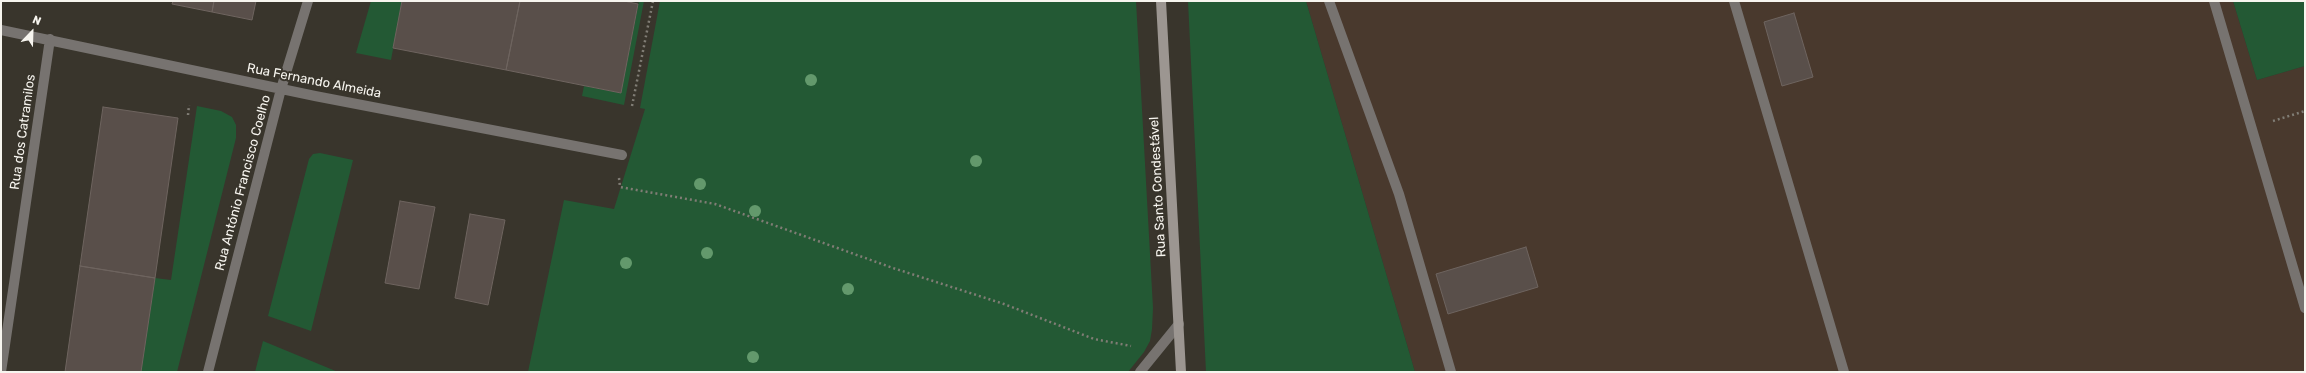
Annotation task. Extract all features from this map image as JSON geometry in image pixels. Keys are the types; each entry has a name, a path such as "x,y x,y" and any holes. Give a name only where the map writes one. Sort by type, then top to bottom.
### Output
{"street":[{"name":"Rua António Francisco Coelho","path":"208,372 281,89 308,1"},
{"name":"Rua Santo Condestável","path":"1161,1 1181,372"},
{"path":"1329,1 1399,194 1451,372"},
{"path":"1734,1 1844,372"},
{"path":"2214,1 2305,308"},
{"name":"Rua Fernando Almeida","path":"1,30 50,39 281,89 622,155"},
{"name":"Rua dos Catramilos","path":"1,372 50,39"},
{"path":"1140,372 1179,324"}],"path":[{"path":"632,106 653,1"},
{"path":"188,115 189,105"},
{"path":"2269,122 2305,111"},
{"path":"622,155 618,180 620,187 715,204 893,268 1004,304 1094,339 1138,347"}],"shaded area":[{"path":"1306,1 2233,1 2257,80 2305,66 2305,372 1415,372"}],"green space":[{"path":"371,1 402,1 391,60 356,53"},
{"path":"639,1 644,1 624,105 582,96 584,86 621,93"},
{"path":"660,1 1136,1 1153,308 1150,341 1144,352 1128,372 528,372 564,200 614,209 645,109 640,108"},
{"path":"1188,1 1306,1 1415,372 1206,372"},
{"path":"2233,1 2305,1 2305,66 2257,80"},
{"path":"197,106 221,111 232,117 236,125 236,138 177,372 141,372 155,278 171,280"},
{"path":"320,153 353,160 311,331 268,316 309,159 313,154"},
{"path":"263,341 338,372 255,372"}],"building":[{"path":"173,1 214,1 212,12 172,4"},
{"path":"214,1 256,1 252,20 212,12"},
{"path":"402,1 520,1 506,70 393,48"},
{"path":"520,1 624,1 638,4 621,93 506,70"},
{"path":"1794,13 1813,77 1782,86 1764,22"},
{"path":"103,107 178,118 155,278 80,266"},
{"path":"400,201 435,207 419,289 385,283"},
{"path":"470,214 505,220 488,305 455,298"},
{"path":"1526,247 1538,287 1448,314 1436,274"},
{"path":"80,266 155,278 141,372 65,372"}]}
